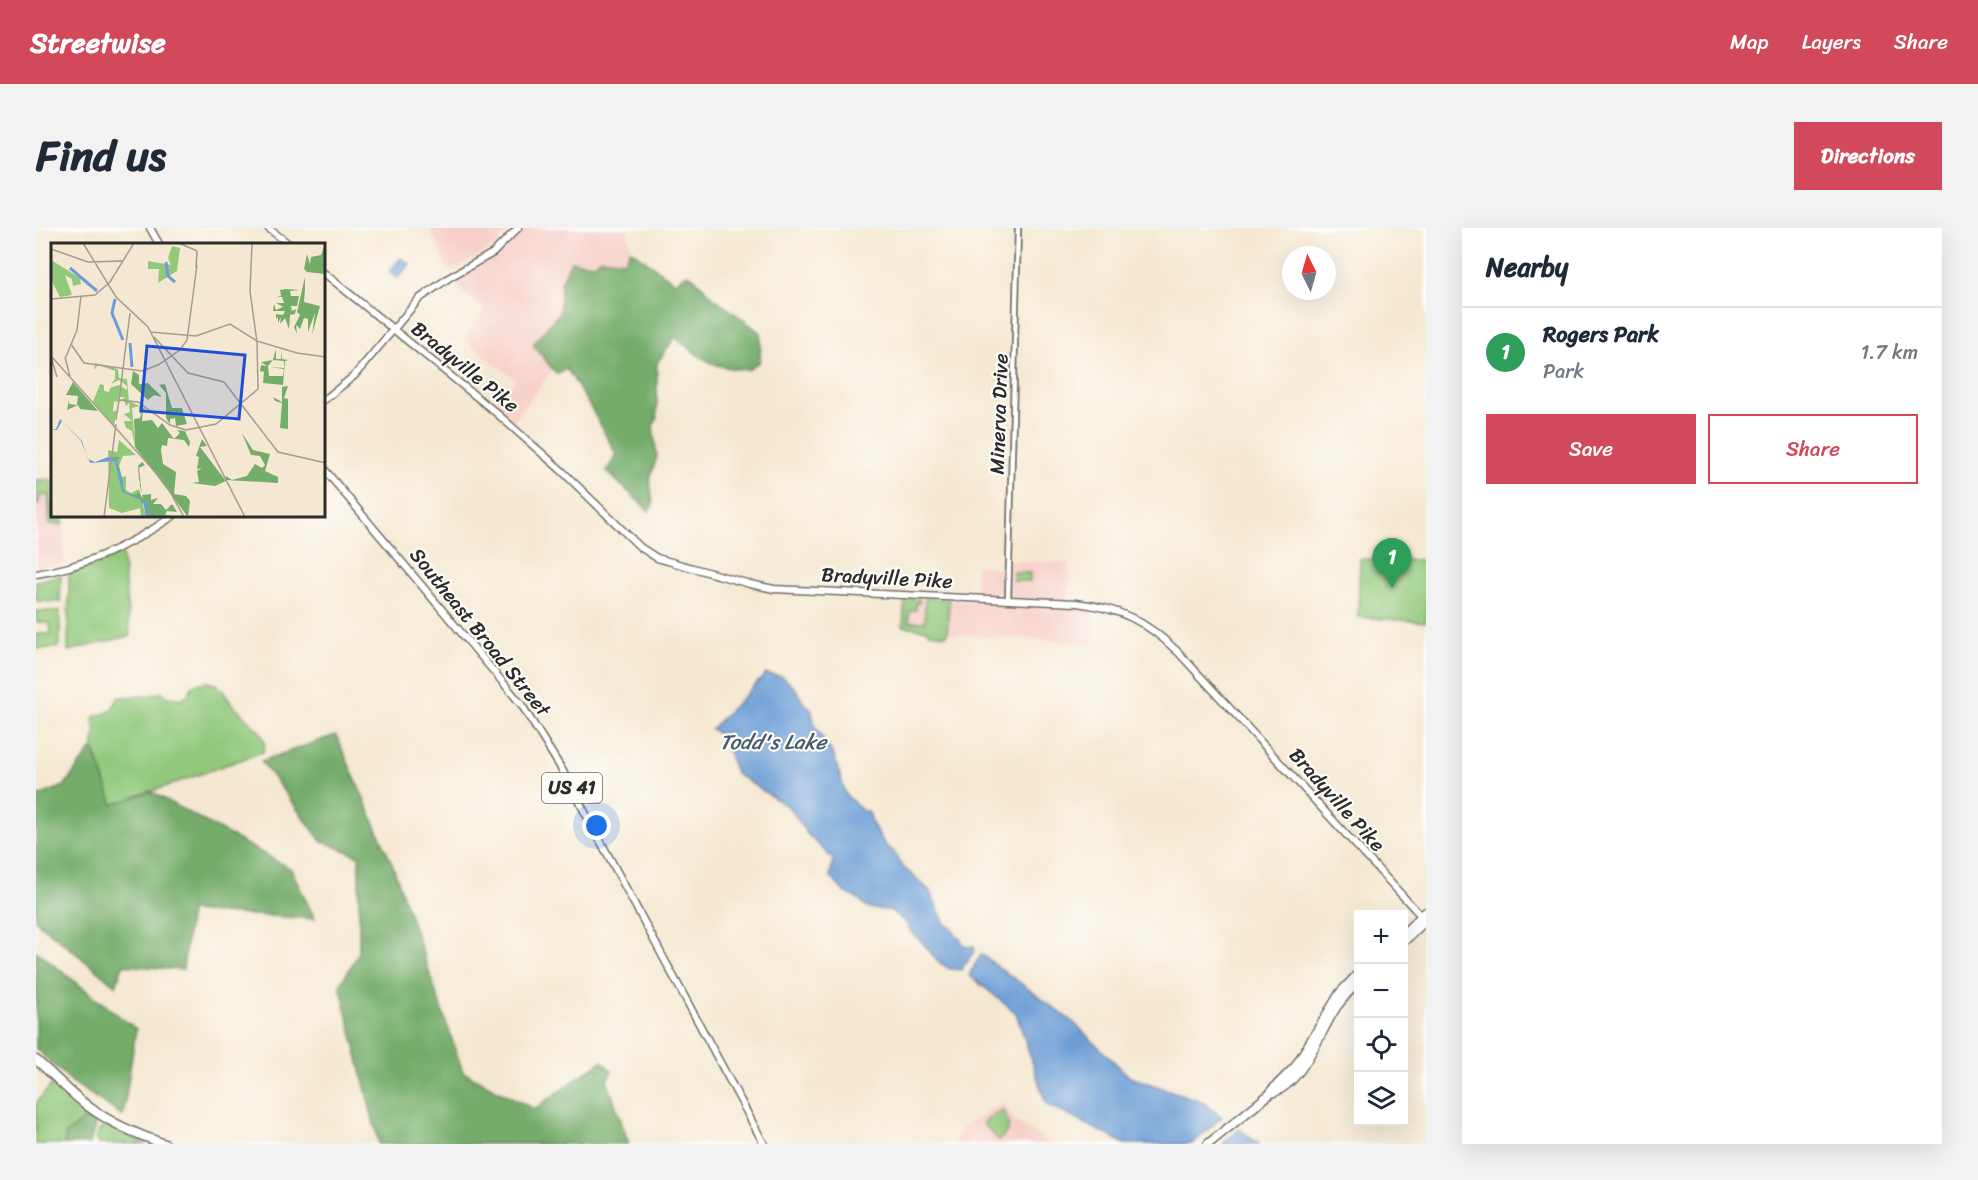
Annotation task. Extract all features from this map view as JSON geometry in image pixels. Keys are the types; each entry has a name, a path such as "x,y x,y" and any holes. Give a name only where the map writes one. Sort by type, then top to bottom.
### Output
{"highway":[{"path":"1408,930 1425,918"},
{"path":"1408,937 1425,918"},
{"path":"1208,1144 1271,1093 1272,1089 1295,1067 1340,993 1354,979"},
{"path":"1271,1093 1277,1092 1294,1077 1306,1062 1337,1007 1354,988"},
{"path":"36,1060 74,1095 103,1117 135,1134 165,1144"}],"main road":[{"path":"150,228 158,243"},
{"path":"268,228 288,243"},
{"path":"326,398 354,376 418,299 450,277 493,253 518,228"},
{"name":"Bradyville Pike","path":"326,275 494,411 640,547 660,559 774,589 1076,603 1102,606 1135,618 1159,633 1425,918"},
{"name":"Southeast Broad Street","path":"326,471 521,704 561,768 764,1144"},
{"path":"36,574 100,557 126,545 170,518"}],"street":[{"name":"Minerva Drive","path":"1008,600 1018,228"}],"shaded area":[{"path":"429,228 511,228 492,249 453,270 447,267"},
{"path":"524,228 627,228 631,250 624,262 601,258 561,283 560,312 533,344 553,369 513,422 493,406 516,380 464,340 484,309 461,291 454,281 491,260 511,245"},
{"path":"36,478 51,478 51,518 64,518 64,563 36,569"},
{"path":"1007,561 1070,563 1069,596 1065,596 1065,599 1092,602 1093,643 962,635 903,626 905,598 974,601 976,566 1006,568"},
{"path":"1003,1102 1016,1122 1053,1144 954,1144 962,1127"}],"green space":[{"path":"631,250 675,282 687,274 692,276 713,297 761,333 760,361 748,370 725,367 708,361 675,337 657,363 657,419 653,426 657,456 650,479 653,505 649,511 606,471 617,456 567,369 556,374 533,344 560,312 561,283 571,261 594,264 601,258 624,261"},
{"path":"36,480 51,480 51,518 63,518 63,524 49,524 49,496 40,495 39,504 36,504"},
{"path":"122,552 130,636 68,651 69,574 98,564"},
{"path":"1360,559 1426,560 1426,622 1358,617"},
{"path":"1013,572 1030,573 1030,581 1013,581"},
{"path":"61,575 60,602 36,601 36,581"},
{"path":"905,598 919,598 920,603 916,603 916,610 909,613 909,622 925,622 925,598 949,600 947,635 903,626"},
{"path":"36,611 60,611 60,644 56,648 36,649 36,634 51,634 50,623 36,622"},
{"path":"208,682 217,685 231,703 261,733 265,742 263,752 113,805 93,747 96,730 94,717 111,711 119,697 148,696 162,692 168,697 181,699 188,695 193,685"},
{"path":"336,735 392,863 463,1072 534,1109 602,1061 612,1071 607,1080 629,1144 379,1144 340,985 359,952 359,856 321,841 261,761"},
{"path":"93,747 113,805 150,791 291,869 315,919 190,911 183,970 123,965 116,986 36,921 36,797 64,786"},
{"path":"36,951 136,1029 123,1116 72,1082 36,1049"},
{"path":"52,1084 94,1116 96,1122 83,1120 66,1134 64,1144 36,1144 36,1103"},
{"path":"1001,1110 1009,1126 999,1140 984,1125 984,1122"},
{"path":"83,1120 96,1122 90,1144 64,1144 66,1134"},
{"path":"108,1126 147,1144 97,1144 100,1129"}],"water":[{"path":"401,258 410,264 398,278 389,272"},
{"name":"Todd's Lake","path":"766,674 783,677 796,689 803,702 811,709 815,726 834,756 846,795 863,811 868,811 870,820 885,845 893,851 902,866 929,890 945,924 952,928 964,945 974,946 975,950 961,970 950,969 937,961 911,932 906,923 890,910 865,906 860,900 844,892 830,876 833,859 807,834 787,806 736,774 725,743 711,729"},
{"path":"981,954 1072,1021 1130,1077 1201,1101 1222,1117 1192,1144 1125,1144 1046,1104 1016,1013 969,975"},
{"path":"1239,1129 1259,1144 1223,1144"}],"place":[{"name":"Rogers Park","path":"1392,588"}]}
